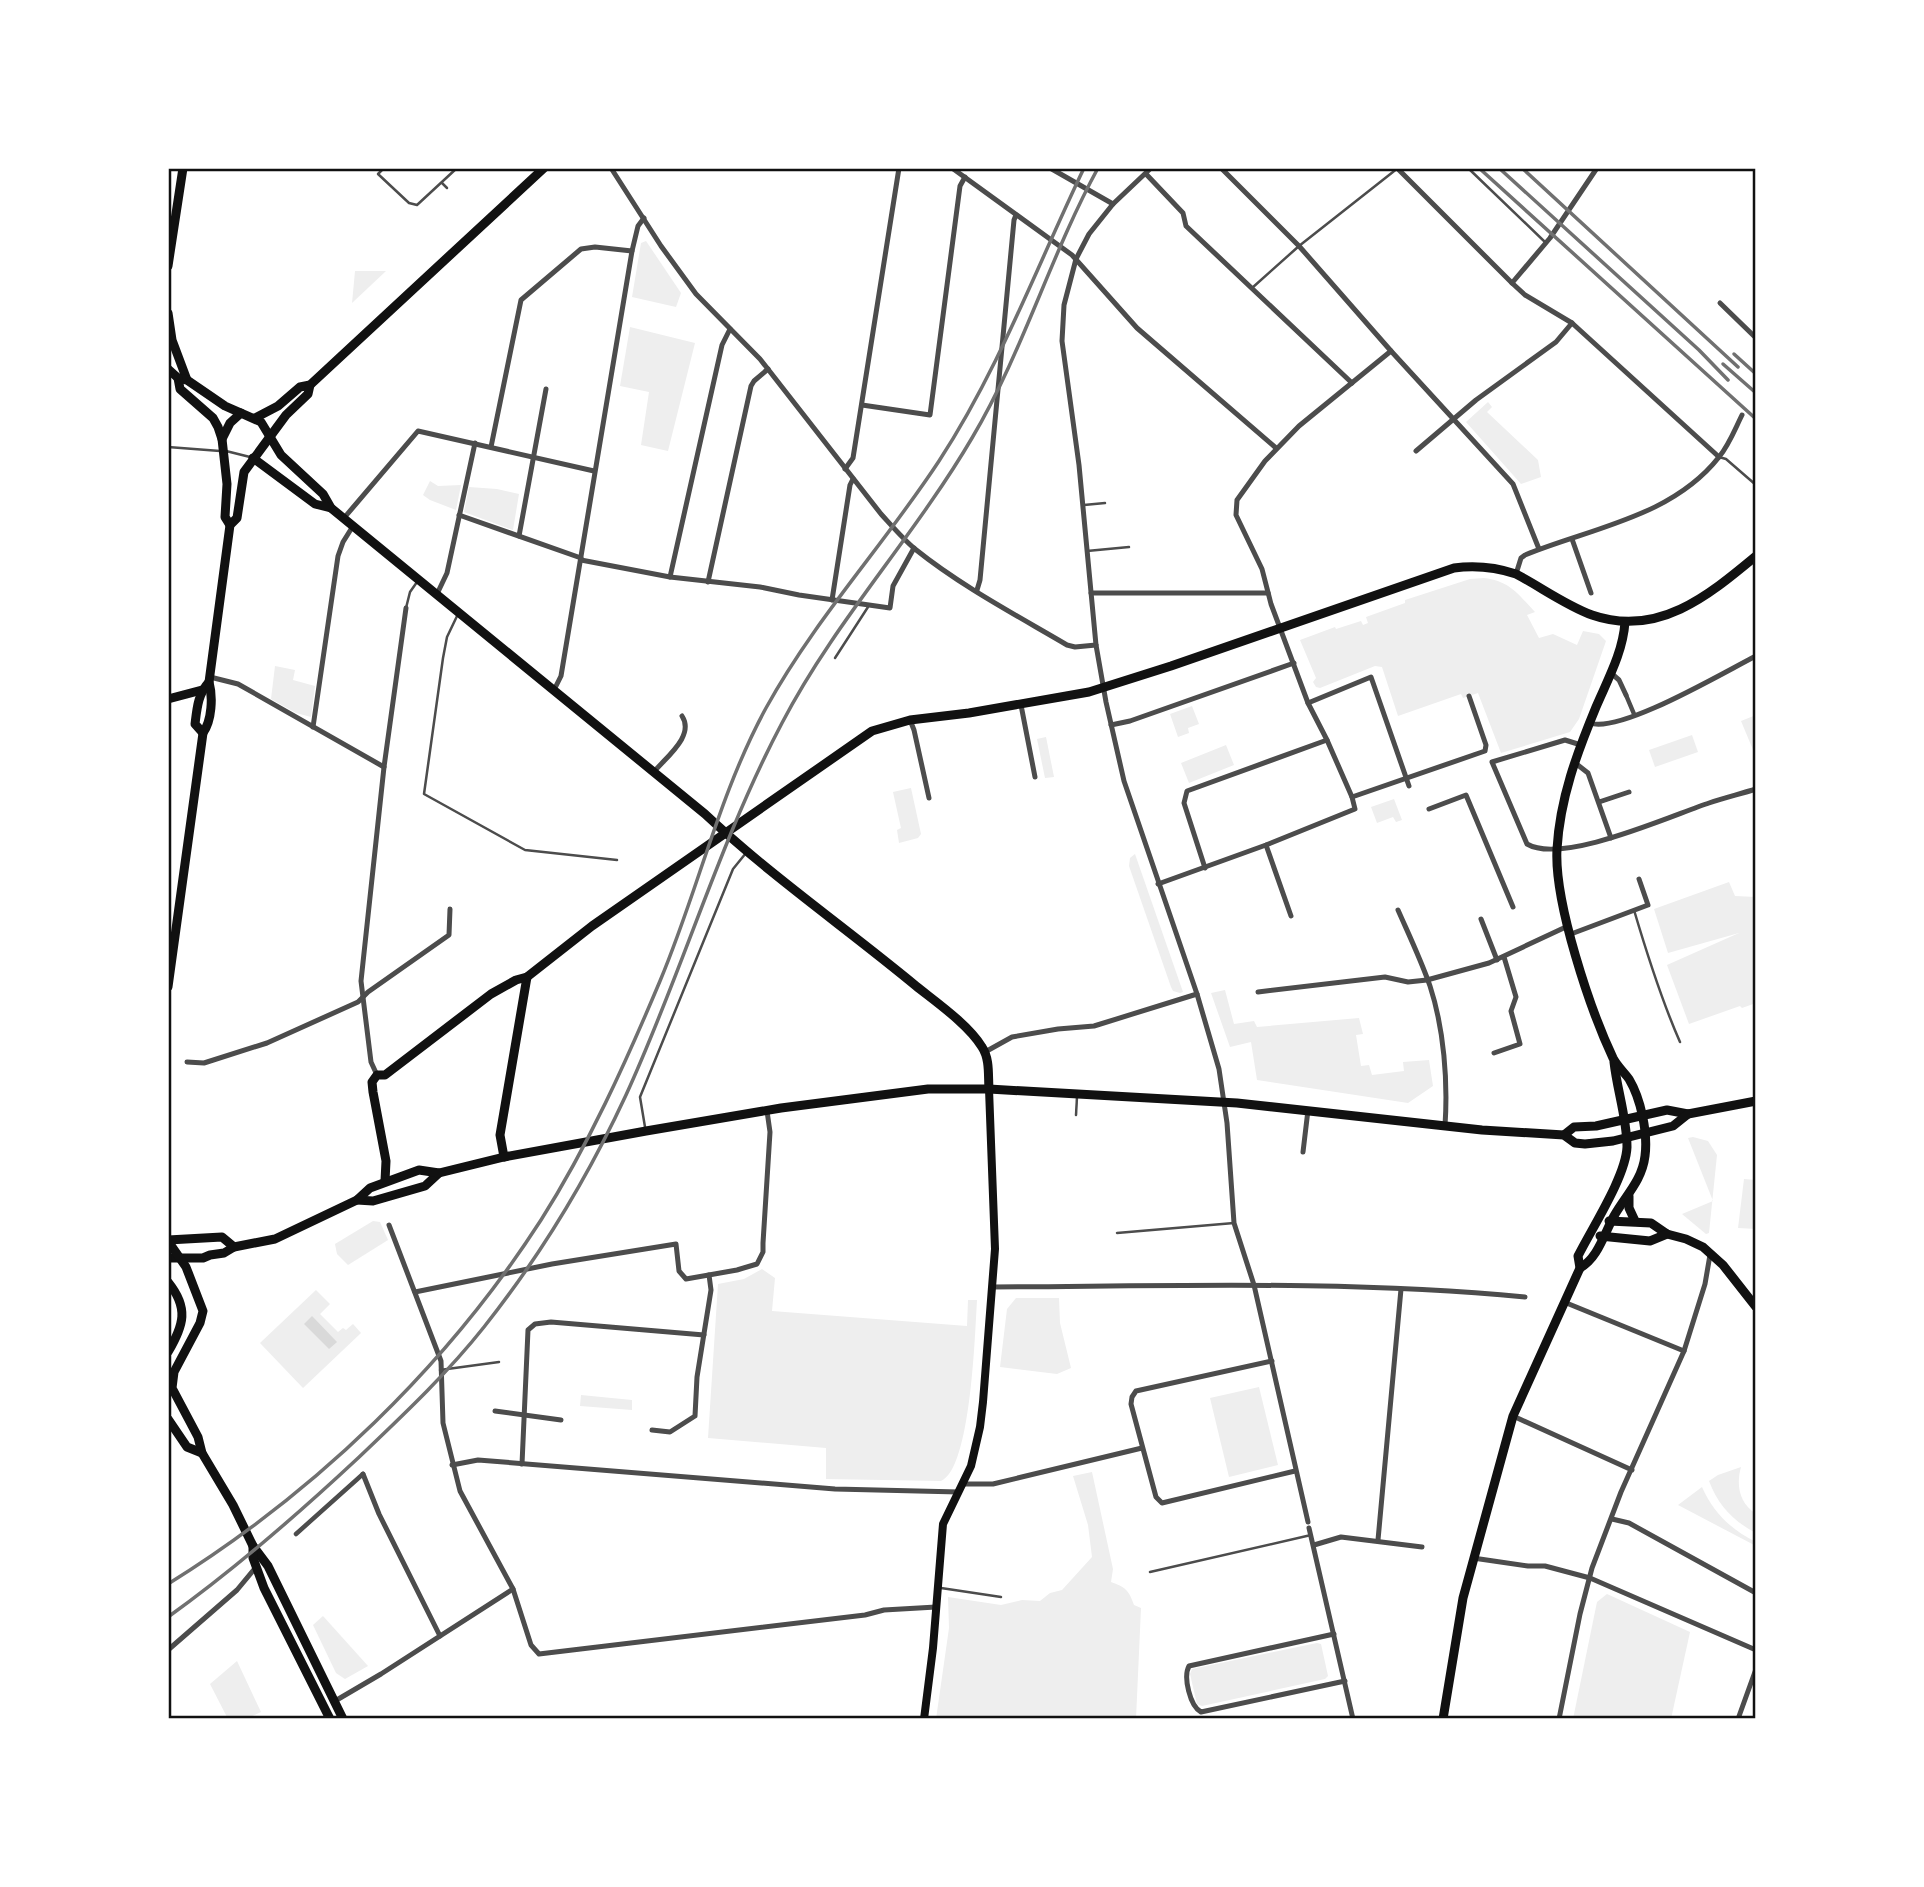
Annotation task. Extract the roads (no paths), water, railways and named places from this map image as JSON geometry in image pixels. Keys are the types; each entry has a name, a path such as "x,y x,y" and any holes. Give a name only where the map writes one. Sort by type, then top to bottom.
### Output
{"main road":[{"path":"168,266 183,168"},
{"path":"168,987 203,733 208,726 211,708 210,679 230,525 237,518 241,480 253,458 286,415 307,394 310,385 544,168"},
{"path":"168,313 173,346 183,379 180,389 213,418 222,439 226,484 225,517 230,525"},
{"path":"168,369 225,406 261,422 281,455 323,494 331,508 747,852 873,950 978,1040 985,1052 996,1230 993,1287 980,1427 975,1452 943,1524 924,1719"},
{"path":"256,418 278,406 300,387 310,385"},
{"path":"222,439 230,423 241,413"},
{"path":"253,458 315,504 331,508"},
{"path":"385,1181 386,1161 372,1082 377,1075 386,1076 493,993 527,977 592,926 866,734 909,720 1021,705 1103,688 1454,568 1482,566 1516,574 1588,613 1626,622 1651,620 1702,600 1756,556"},
{"path":"1443,1719 1461,1606 1513,1416 1580,1268 1590,1262 1623,1201 1629,1196 1644,1164 1642,1115 1630,1081 1614,1060 1589,996 1570,930 1559,879 1557,850 1562,804 1574,762 1624,639 1626,622"},
{"path":"203,733 195,724 202,690 210,679"},
{"path":"168,699 202,690"},
{"path":"504,1157 500,1135 527,977"},
{"path":"1580,1268 1578,1255 1624,1163 1626,1138 1616,1087 1614,1060"},
{"path":"168,1258 204,1258 224,1253 234,1247 275,1239 357,1200 366,1190 419,1170 439,1173 504,1157 646,1131 928,1089 989,1088 1224,1102 1308,1109 1445,1126 1564,1135 1576,1143 1593,1144 1673,1126 1689,1114"},
{"path":"1564,1135 1574,1127 1596,1126 1667,1110 1689,1114 1756,1101"},
{"path":"357,1200 373,1201 425,1186 439,1173"},
{"path":"1629,1196 1629,1208 1635,1221"},
{"path":"1592,1229 1612,1221 1635,1221 1651,1223 1667,1234 1686,1239 1711,1254 1756,1307"},
{"path":"1592,1229 1603,1237 1650,1241 1667,1234"},
{"path":"168,1240 222,1237 234,1247"},
{"path":"168,1240 181,1258 203,1311 200,1323 174,1372 172,1388 198,1437 202,1453 233,1505 253,1546 268,1566 343,1719"},
{"path":"168,1282 177,1295 183,1315 168,1352"},
{"path":"168,1419 187,1447 202,1453"},
{"path":"253,1546 256,1567 330,1719"}],"street":[{"path":"611,168 689,285 768,369 881,514 914,548 1067,645 1096,645"},
{"path":"845,469 853,458 899,168"},
{"path":"952,168 1076,259 1137,328 1276,448"},
{"path":"1050,168 1113,204"},
{"path":"1151,168 1113,204 1088,234 1076,259 1064,305 1062,341 1084,505 1096,645 1124,781 1197,994 1219,1069 1234,1223 1254,1285 1353,1719"},
{"path":"1222,168 1299,246 1513,484 1539,549"},
{"path":"1397,168 1525,295 1572,323 1719,457"},
{"path":"1512,283 1546,243 1597,168"},
{"path":"1146,174 1183,213 1186,226 1352,383"},
{"path":"862,405 930,415 960,186 965,177"},
{"path":"977,590 1016,215"},
{"path":"554,690 561,676 632,251 638,226 644,218"},
{"path":"491,447 521,300 581,249 595,247 632,251"},
{"path":"1720,303 1756,338"},
{"path":"1416,451 1476,400 1556,342 1572,323"},
{"path":"670,577 722,345 730,329"},
{"path":"1158,884 1205,869 1355,809 1327,740 1308,703 1268,593 1262,569 1235,508 1237,500 1276,448 1391,351"},
{"path":"708,582 751,386 768,369"},
{"path":"519,536 546,389"},
{"path":"1516,574 1521,558 1539,549 1655,508 1679,495 1719,457 1742,415"},
{"path":"344,518 418,431 594,471"},
{"path":"437,594 447,573 475,443"},
{"path":"832,600 853,479"},
{"path":"459,515 581,559 670,577 760,587 890,608 892,586 914,548"},
{"path":"313,727 338,555 354,526"},
{"path":"1572,539 1591,593"},
{"path":"1091,593 1268,593"},
{"path":"377,1075 371,1062 361,981 384,766 407,608"},
{"path":"1590,723 1608,725 1664,704 1756,656"},
{"path":"1111,725 1130,721 1294,663"},
{"path":"1611,673 1619,680 1634,714"},
{"path":"1308,703 1371,677 1409,786"},
{"path":"210,679 238,684 384,766"},
{"path":"1352,797 1485,751 1486,746 1469,696"},
{"path":"1021,705 1035,777"},
{"path":"653,773 686,733 687,724 682,716"},
{"path":"909,720 914,730 929,798"},
{"path":"1205,869 1184,803 1187,791 1327,740"},
{"path":"1581,745 1564,740 1492,762 1527,844 1533,848 1557,850 1611,838 1756,789"},
{"path":"1574,762 1588,773 1611,838"},
{"path":"1599,802 1629,792"},
{"path":"1429,809 1466,794 1513,907"},
{"path":"1266,845 1291,916"},
{"path":"1258,992 1385,977 1401,982 1427,980 1500,959 1570,930 1648,905 1639,879"},
{"path":"187,1062 204,1063 267,1042 358,1002 449,935 450,909"},
{"path":"1398,910 1427,980 1438,1022 1444,1068 1445,1126"},
{"path":"1482,919 1516,997 1511,1012 1520,1044 1494,1053"},
{"path":"985,1052 1012,1037 1094,1026 1197,994"},
{"path":"1303,1152 1308,1109"},
{"path":"415,1292 552,1264 676,1244 679,1270 685,1279 757,1264 763,1252 770,1132 767,1111"},
{"path":"389,1225 441,1361 443,1423 460,1492 513,1589 531,1645 539,1654 884,1610 936,1607"},
{"path":"1559,1719 1590,1578 1632,1470 1684,1351 1705,1284 1711,1254"},
{"path":"652,1430 670,1432 695,1416 697,1377 711,1290 709,1275"},
{"path":"993,1287 1371,1286 1525,1297"},
{"path":"1378,1540 1401,1289"},
{"path":"1564,1302 1684,1351"},
{"path":"522,1464 528,1330 535,1324 551,1322 704,1335"},
{"path":"1272,1361 1136,1391 1132,1404 1156,1497 1165,1504 1295,1471"},
{"path":"495,1411 561,1420"},
{"path":"1513,1416 1632,1470"},
{"path":"452,1465 478,1460 835,1489 961,1488 1142,1448"},
{"path":"296,1534 363,1474 379,1514 440,1636"},
{"path":"1612,1519 1629,1523 1756,1593"},
{"path":"1314,1545 1341,1537 1422,1547"},
{"path":"1473,1558 1545,1566 1590,1578 1756,1650"},
{"path":"168,1650 237,1590 256,1567"},
{"path":"335,1701 513,1589"},
{"path":"1334,1634 1189,1666 1186,1673 1194,1706 1201,1712 1345,1681"},
{"path":"1738,1719 1756,1669"}],"lane":[{"path":"384,168 378,174 409,203 417,205 457,168"},
{"path":"1252,288 1299,246 1397,168"},
{"path":"1468,168 1546,243"},
{"path":"442,183 447,188"},
{"path":"168,447 223,451 253,458"},
{"path":"1719,457 1725,458 1756,485"},
{"path":"1084,505 1105,503"},
{"path":"1087,551 1129,547"},
{"path":"407,608 410,592 419,580"},
{"path":"835,658 869,604"},
{"path":"459,613 447,637 424,794 525,850 617,860"},
{"path":"646,1131 640,1097 733,869 747,852"},
{"path":"1634,910 1660,985 1663,1003 1680,1042"},
{"path":"1076,1115 1077,1094"},
{"path":"1117,1233 1234,1223"},
{"path":"440,1370 499,1362"},
{"path":"1150,1573 1309,1528"},
{"path":"937,1587 1000,1597"}],"railway":[{"path":"168,1584 276,1509 375,1422 464,1326 541,1220 590,1133 634,1042 674,947 735,774 766,708 806,644 918,492 961,426 999,354 1084,168"},
{"path":"168,1617 288,1521 406,1411 484,1327 544,1244 596,1156 626,1095 739,814 782,723 826,649 925,510 972,438 1022,338 1065,235 1098,168"},
{"path":"1479,168 1756,419"},
{"path":"1499,168 1699,350 1728,380"},
{"path":"1522,168 1738,367"},
{"path":"1734,354 1756,374"},
{"path":"1723,364 1756,393"}]}
